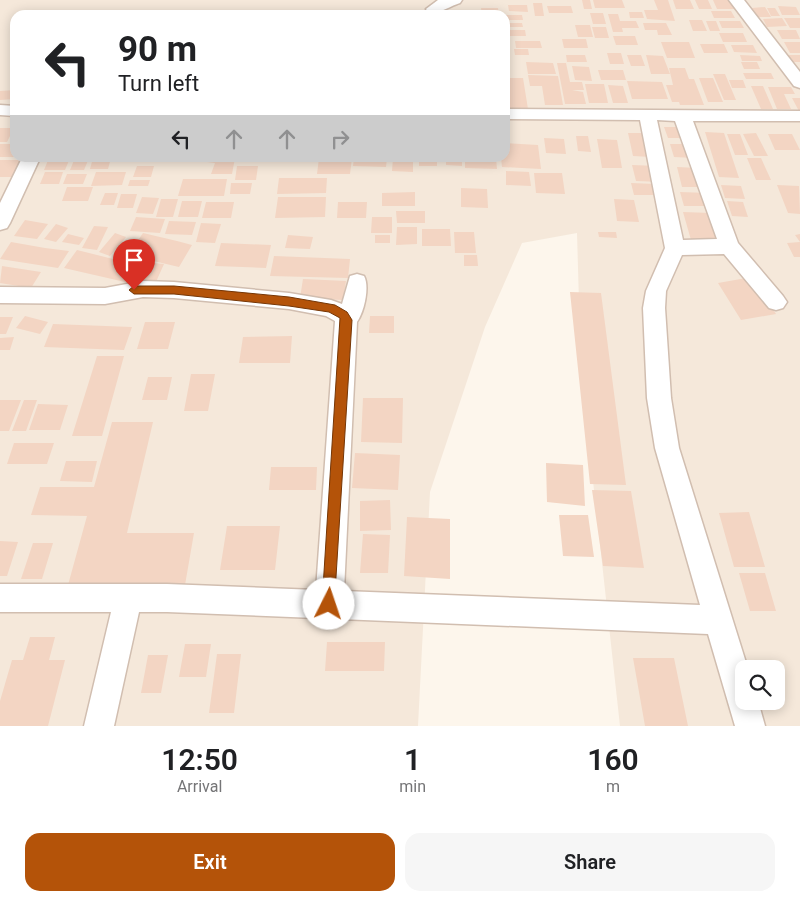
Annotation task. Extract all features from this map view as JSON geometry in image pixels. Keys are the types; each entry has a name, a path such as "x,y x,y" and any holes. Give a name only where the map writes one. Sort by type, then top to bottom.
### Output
{"street":[{"path":"433,9 442,3 455,0"},
{"path":"736,0 800,83"},
{"path":"510,114 800,116"},
{"path":"647,115 675,248 656,291 654,308 659,398 667,448 750,726"},
{"path":"682,116 729,246 776,302"},
{"path":"0,223 29,162"},
{"path":"675,248 729,246"},
{"path":"329,604 346,320 353,309 357,282"},
{"path":"0,295 105,296 142,289 174,290 289,301 331,308 338,311 346,320"},
{"path":"0,598 128,598 329,604 717,620"},
{"path":"99,726 128,598"}],"shaded area":[{"path":"0,0 800,0 800,726 620,726 581,372 577,233 522,243 485,327 430,492 418,726 0,726"}],"building":[{"path":"582,0 590,0 592,9 584,9"},
{"path":"593,0 622,0 625,8 595,8"},
{"path":"654,0 668,0 675,21 647,19 644,10 658,10"},
{"path":"673,0 690,0 694,9 676,9"},
{"path":"695,0 708,0 712,9 699,9"},
{"path":"713,0 731,0 736,9 717,9"},
{"path":"533,3 542,3 544,16 535,16"},
{"path":"508,5 527,5 528,12 510,11"},
{"path":"547,6 571,6 573,13 549,13"},
{"path":"778,6 796,7 800,15 782,15"},
{"path":"765,7 771,17 758,17 752,8"},
{"path":"481,8 498,8 498,10 481,10"},
{"path":"767,8 775,8 780,16 771,16"},
{"path":"711,11 731,11 735,18 714,18"},
{"path":"629,12 642,12 644,18 630,18"},
{"path":"590,13 603,13 606,24 593,24"},
{"path":"608,14 618,14 620,21 636,21 639,28 622,28 623,32 613,32"},
{"path":"510,15 522,15 523,20 510,20"},
{"path":"782,18 787,26 767,27 763,19"},
{"path":"784,18 800,18 800,28 790,28"},
{"path":"689,20 702,20 707,31 693,31"},
{"path":"706,21 716,21 720,31 710,31"},
{"path":"719,21 740,21 744,28 722,28"},
{"path":"510,23 522,23 523,27 510,27"},
{"path":"643,23 666,23 672,35 658,35 657,30 645,30"},
{"path":"575,25 590,25 593,37 578,37"},
{"path":"592,27 606,27 609,38 595,38"},
{"path":"510,30 525,30 526,36 510,36"},
{"path":"777,30 796,30 800,39 782,39"},
{"path":"719,33 743,33 747,42 723,42"},
{"path":"613,36 635,36 638,45 616,45"},
{"path":"562,39 586,39 588,48 564,48"},
{"path":"515,41 540,41 542,48 516,48"},
{"path":"661,42 689,42 695,58 667,58"},
{"path":"784,42 800,42 800,53 790,53"},
{"path":"700,44 724,44 728,53 704,53"},
{"path":"731,45 753,45 757,53 734,52"},
{"path":"514,49 528,49 529,55 515,55"},
{"path":"607,53 621,53 624,64 610,64"},
{"path":"566,55 585,55 587,62 567,62"},
{"path":"627,55 641,55 645,66 631,66"},
{"path":"646,55 663,56 670,74 651,74"},
{"path":"740,55 760,56 762,61 742,61"},
{"path":"787,55 800,55 800,62 791,62"},
{"path":"526,62 553,63 556,74 528,74"},
{"path":"741,62 757,62 760,69 744,69"},
{"path":"557,63 566,63 570,82 582,82 584,90 572,90 583,92 586,104 565,104"},
{"path":"572,66 589,67 592,81 575,80"},
{"path":"669,68 685,68 689,79 694,79 704,105 680,105 679,102 672,102 666,85 673,85"},
{"path":"598,70 623,70 626,80 601,80"},
{"path":"743,73 771,73 774,79 746,79"},
{"path":"713,74 725,74 736,100 724,100"},
{"path":"528,75 558,76 563,105 545,105 542,86 530,86"},
{"path":"510,78 523,78 528,109 510,109"},
{"path":"699,78 713,78 723,102 708,102"},
{"path":"729,80 743,80 746,88 732,88"},
{"path":"627,81 662,82 668,99 632,99"},
{"path":"585,84 604,84 608,103 589,103"},
{"path":"608,85 623,86 628,103 613,103"},
{"path":"751,86 763,86 773,109 761,109"},
{"path":"768,87 791,87 795,94 784,94 791,109 777,109"},
{"path":"10,90 10,99 0,100 0,91"},
{"path":"792,98 800,98 800,113"},
{"path":"664,127 683,127 688,138 668,138"},
{"path":"0,128 10,128 10,136 7,142 0,142"},
{"path":"705,132 724,133 739,178 719,177"},
{"path":"628,133 645,133 651,157 633,156"},
{"path":"756,133 768,156 754,156 743,134"},
{"path":"727,134 740,134 748,155 735,155"},
{"path":"768,134 792,134 800,150 775,150"},
{"path":"576,136 588,136 591,152 578,151"},
{"path":"544,138 564,139 566,154 546,153"},
{"path":"597,139 617,140 622,168 602,168"},
{"path":"510,143 538,145 541,169 502,167 501,162 510,162"},
{"path":"0,144 10,144 10,157 0,157"},
{"path":"670,144 690,144 694,158 674,157"},
{"path":"747,158 761,158 771,180 756,180"},
{"path":"0,160 26,162 19,177 0,177"},
{"path":"47,162 68,162 65,170 44,170"},
{"path":"73,162 87,162 84,170 70,170"},
{"path":"92,162 110,162 108,169 90,169"},
{"path":"207,162 234,162 232,174 211,174 215,163"},
{"path":"318,162 352,162 350,174 317,174"},
{"path":"354,162 387,162 386,167 353,166"},
{"path":"393,162 413,162 413,172 392,171"},
{"path":"419,162 437,162 437,166 419,166"},
{"path":"446,162 462,162 462,166 446,165"},
{"path":"465,162 496,162 497,169 465,168"},
{"path":"632,165 657,166 661,182 636,181"},
{"path":"137,166 154,166 151,177 133,177"},
{"path":"237,166 258,166 256,180 235,180"},
{"path":"677,167 698,168 704,187 682,187"},
{"path":"506,171 529,172 531,186 506,185"},
{"path":"45,172 63,172 59,184 40,184"},
{"path":"96,172 126,172 122,185 91,186"},
{"path":"534,173 562,173 565,194 536,193"},
{"path":"67,174 87,174 83,184 63,184"},
{"path":"279,178 327,178 326,193 277,194"},
{"path":"183,179 227,179 224,196 178,196"},
{"path":"130,180 150,180 148,186 128,186"},
{"path":"231,183 252,183 250,194 230,194"},
{"path":"631,183 656,184 659,195 634,195"},
{"path":"721,185 741,186 745,199 725,198"},
{"path":"777,185 799,186 800,214 788,213"},
{"path":"67,187 93,187 88,201 62,201"},
{"path":"461,188 487,189 488,208 461,207"},
{"path":"415,192 415,206 382,206 382,193"},
{"path":"680,192 708,193 712,206 684,206"},
{"path":"105,193 118,193 114,205 100,205"},
{"path":"121,194 137,194 133,208 117,208"},
{"path":"142,197 159,198 153,214 136,213"},
{"path":"278,197 326,197 325,217 275,218"},
{"path":"161,199 178,199 173,217 156,217"},
{"path":"614,199 634,200 639,222 617,221"},
{"path":"182,201 202,201 198,217 178,217"},
{"path":"727,201 743,202 748,217 732,216"},
{"path":"206,202 234,202 231,218 202,218"},
{"path":"338,202 367,202 366,218 337,218"},
{"path":"396,211 425,211 425,223 397,223"},
{"path":"683,212 711,213 720,241 691,240"},
{"path":"136,217 165,219 160,233 130,231"},
{"path":"372,217 392,217 392,233 371,233"},
{"path":"25,220 48,224 37,239 14,236"},
{"path":"169,221 196,222 192,235 165,234"},
{"path":"201,223 221,224 215,243 196,242"},
{"path":"56,224 68,228 56,242 44,239"},
{"path":"94,226 108,227 97,250 82,248"},
{"path":"397,227 417,227 417,244 396,245"},
{"path":"422,229 450,229 451,246 422,246"},
{"path":"454,232 474,232 476,253 455,253"},
{"path":"598,232 616,232 617,238 599,237"},
{"path":"115,233 126,237 110,256 99,252"},
{"path":"143,233 192,245 179,267 128,255"},
{"path":"68,234 84,238 79,245 62,242"},
{"path":"800,234 800,242 795,235"},
{"path":"288,235 313,237 310,249 285,248"},
{"path":"375,235 390,235 390,243 375,243"},
{"path":"11,242 69,251 58,268 0,259"},
{"path":"800,242 800,257 794,257 787,243"},
{"path":"221,243 271,245 266,268 215,266"},
{"path":"77,250 137,264 125,282 64,268"},
{"path":"464,255 477,255 478,266 464,266"},
{"path":"274,256 350,259 348,278 270,276"},
{"path":"143,262 164,264 155,284 133,282"},
{"path":"2,266 41,272 31,288 0,283"},
{"path":"752,277 776,314 741,320 718,283"},
{"path":"303,279 346,281 343,300 300,298"},
{"path":"570,292 601,293 626,485 590,484"},
{"path":"25,316 48,322 40,334 16,328"},
{"path":"370,316 394,316 394,333 369,333"},
{"path":"0,317 13,317 6,334 0,334"},
{"path":"145,322 175,322 168,349 137,349"},
{"path":"53,324 132,327 124,350 44,347"},
{"path":"292,336 290,363 239,363 243,337"},
{"path":"14,337 10,350 0,350 0,338"},
{"path":"97,356 124,356 102,436 72,436"},
{"path":"191,374 215,374 208,411 184,411"},
{"path":"148,377 172,377 167,400 142,400"},
{"path":"363,398 403,398 402,443 361,442"},
{"path":"0,400 21,400 9,431 0,431"},
{"path":"24,400 37,400 26,431 12,431"},
{"path":"38,404 68,405 60,430 29,430"},
{"path":"112,422 153,422 127,533 194,533 185,585 68,585 87,516 31,515 40,487 94,487"},
{"path":"14,443 54,443 47,464 7,464"},
{"path":"355,453 400,455 398,490 352,488"},
{"path":"66,461 97,461 92,482 60,481"},
{"path":"546,463 583,465 585,506 547,502"},
{"path":"271,467 317,467 316,490 269,490"},
{"path":"592,490 631,491 644,568 603,566"},
{"path":"390,500 391,530 360,531 360,501"},
{"path":"749,512 765,567 734,567 719,513"},
{"path":"559,515 588,515 594,557 563,556"},
{"path":"407,517 450,519 450,579 404,576"},
{"path":"227,526 280,526 275,570 220,570"},
{"path":"363,534 390,535 388,573 360,573"},
{"path":"0,541 18,542 7,576 0,576"},
{"path":"33,543 53,543 42,579 21,579"},
{"path":"739,573 765,573 776,611 750,611"},
{"path":"30,637 55,637 49,660 65,660 48,726 0,726 0,701 12,660 23,660"},
{"path":"327,642 385,642 384,671 325,671"},
{"path":"185,644 211,644 206,677 179,677"},
{"path":"217,654 241,654 234,713 209,713"},
{"path":"148,655 168,655 161,693 141,693"},
{"path":"633,658 674,658 688,726 645,726"}],"route":[{"path":"134,290 174,290 289,301 331,308 343,315 346,320 329,604"}]}
